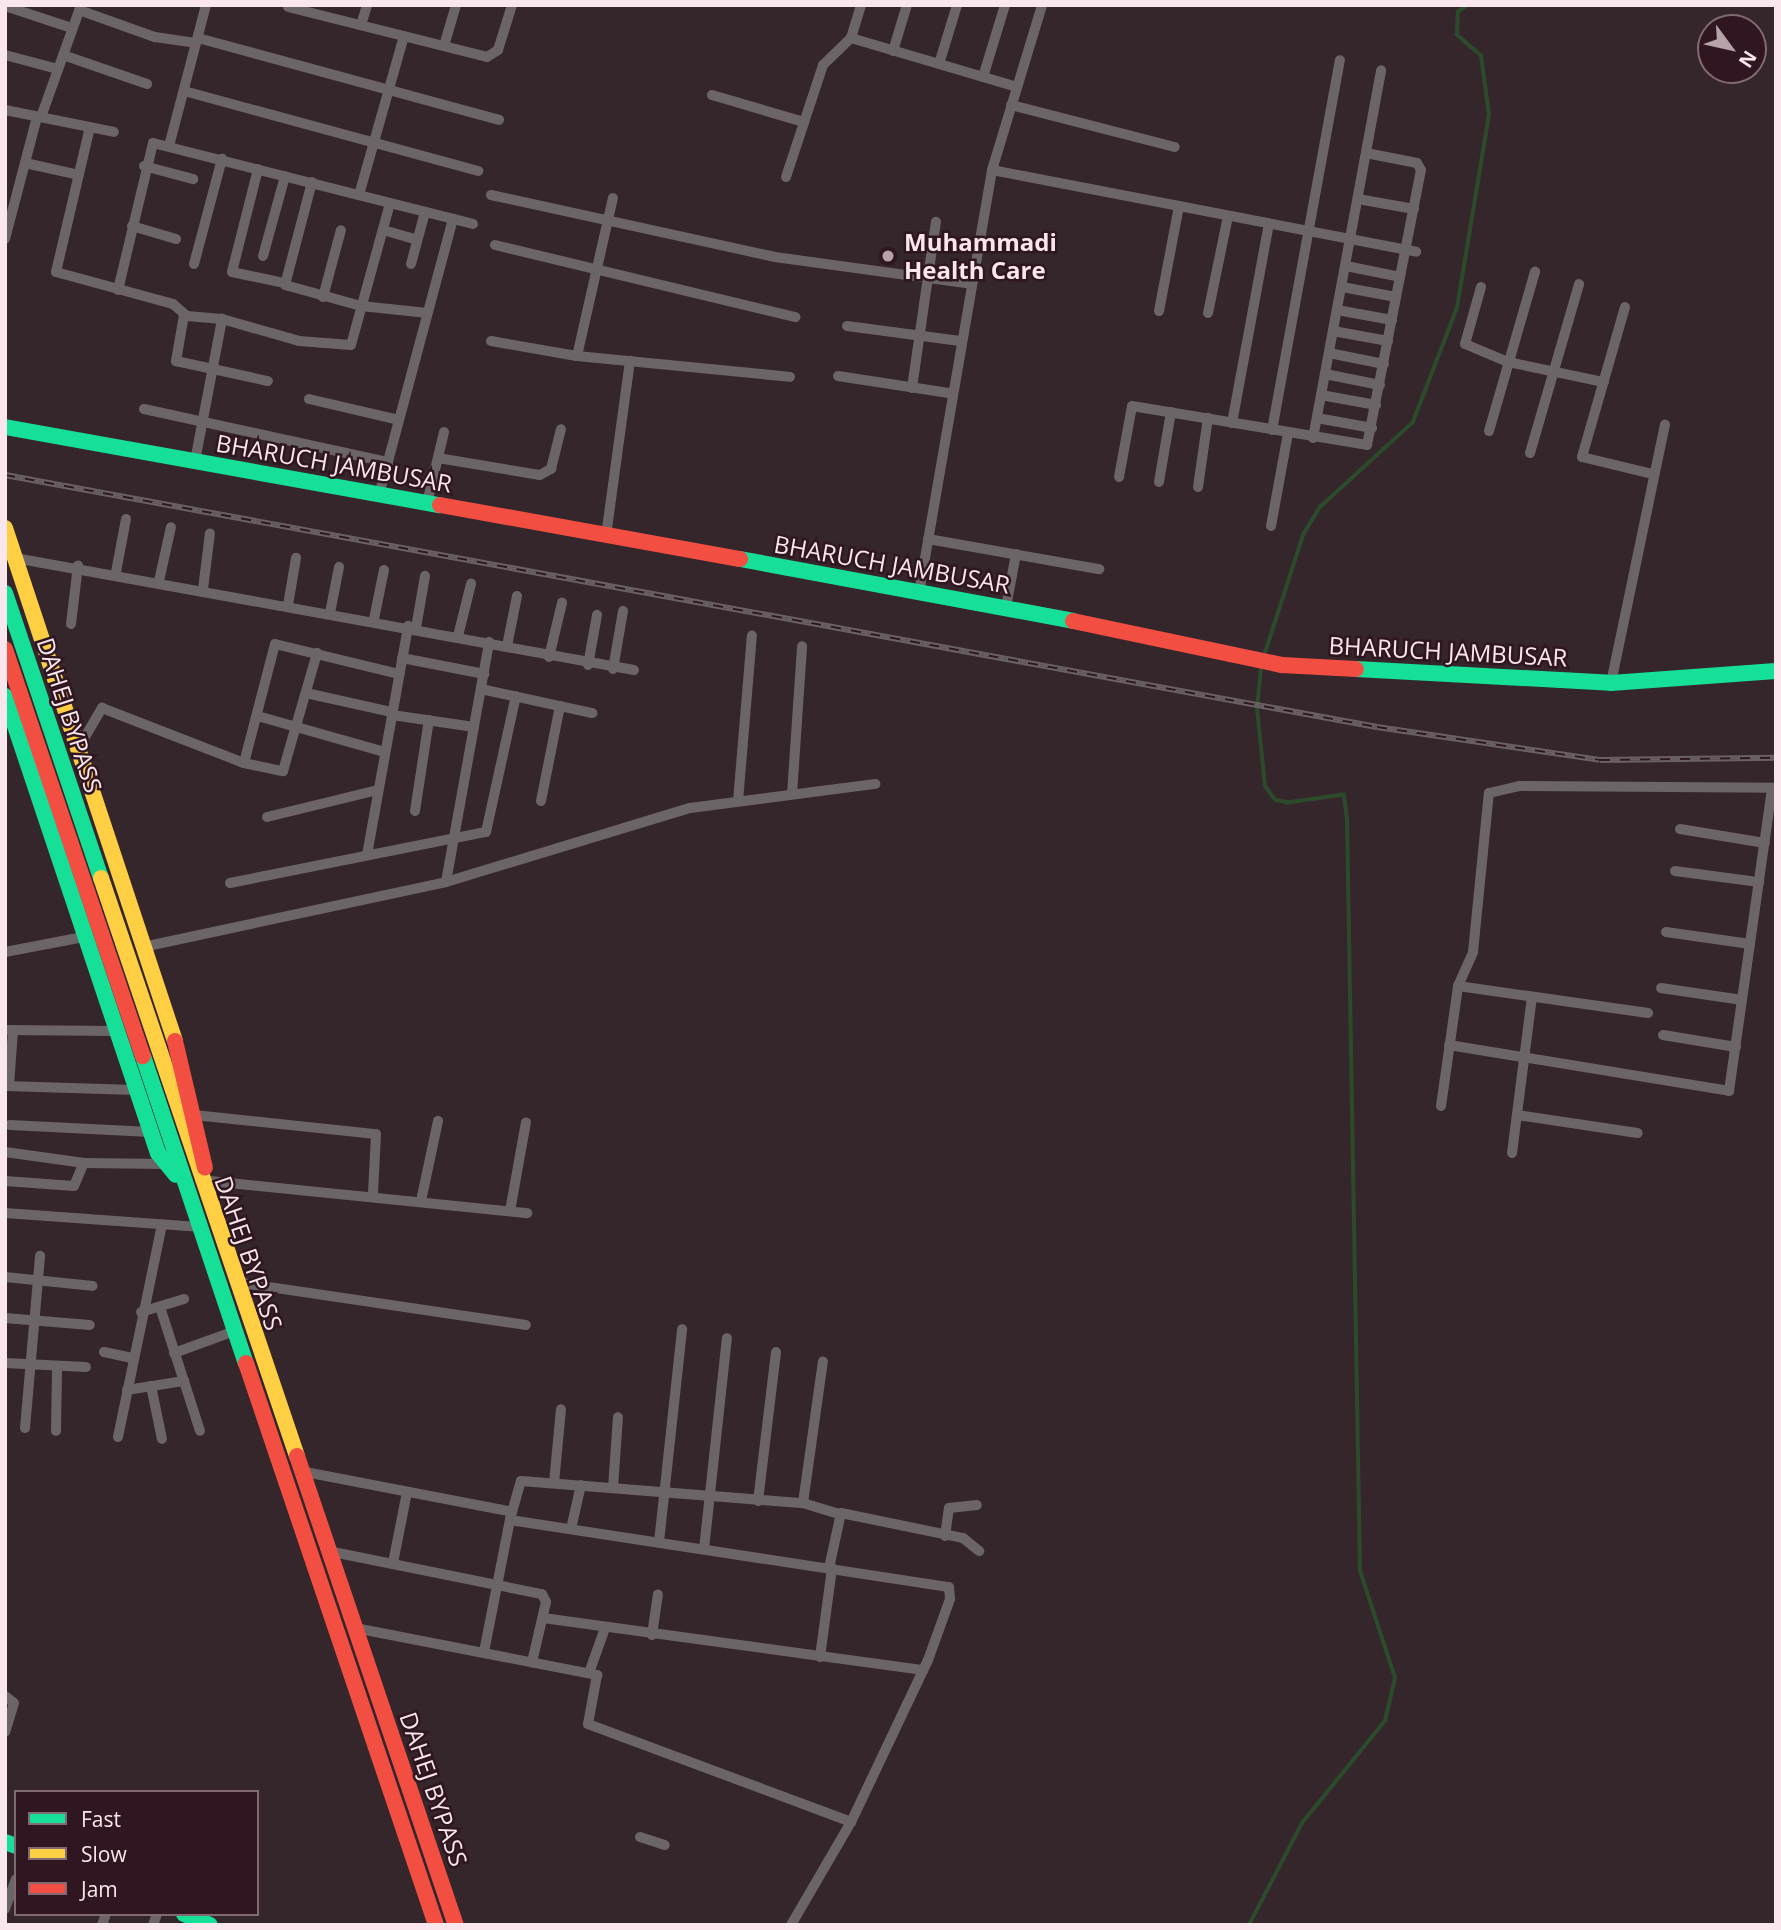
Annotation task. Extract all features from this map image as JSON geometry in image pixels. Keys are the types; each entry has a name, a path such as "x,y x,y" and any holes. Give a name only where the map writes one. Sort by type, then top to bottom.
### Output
{"main road":[{"name":"BHARUCH JAMBUSAR","path":"5,427 1006,607 1282,665 1611,683 1776,671"},
{"path":"5,528 143,947 194,1115 197,1182"},
{"name":"DAHEJ BYPASS","path":"5,593 75,831"},
{"name":"DAHEJ BYPASS","path":"5,649 75,831 197,1182 208,1204 456,1925"},
{"path":"5,696 151,1132 167,1164 197,1182"},
{"name":"DAHEJ BYPASS","path":"197,1182 196,1220 232,1332 436,1925"},
{"path":"196,1220 208,1204"},
{"path":"189,1916 210,1925"}],"street":[{"path":"169,146 206,5"},
{"path":"361,25 367,5"},
{"path":"443,46 456,5"},
{"path":"288,6 307,8 361,25 492,57 512,5"},
{"path":"786,177 823,65 851,38 861,5"},
{"path":"893,51 907,5"},
{"path":"939,64 957,5"},
{"path":"983,77 1005,5"},
{"path":"919,593 949,393 992,170 1042,5"},
{"path":"5,6 72,28"},
{"path":"5,239 39,117 80,8 155,37 197,41 499,120"},
{"path":"359,195 404,36"},
{"path":"851,38 1017,87"},
{"path":"5,55 58,69"},
{"path":"63,55 147,83"},
{"path":"1272,430 1340,60"},
{"path":"1313,438 1381,70"},
{"path":"184,91 478,171"},
{"path":"712,95 804,121"},
{"path":"1011,105 1175,148"},
{"path":"5,110 114,132"},
{"path":"90,127 56,272 173,304 184,315 222,319 299,341 351,345 390,203"},
{"path":"118,290 150,146 169,146 473,224"},
{"path":"1119,477 1130,408 1208,418 1362,447 1372,428 1400,277 1411,251 1413,209 1420,165 1366,153"},
{"path":"194,264 222,159"},
{"path":"25,163 79,175"},
{"path":"144,166 193,179"},
{"path":"258,169 232,272 284,283 323,297 361,306 428,313"},
{"path":"992,170 1411,251"},
{"path":"263,256 285,176"},
{"path":"284,283 312,183"},
{"path":"491,195 775,257 971,284"},
{"path":"577,356 613,198"},
{"path":"1358,199 1413,209"},
{"path":"1159,311 1179,206"},
{"path":"411,264 425,212"},
{"path":"1208,313 1228,216"},
{"path":"379,495 453,219"},
{"path":"912,388 936,222"},
{"path":"1232,423 1269,223"},
{"path":"132,226 176,239"},
{"path":"323,297 341,230"},
{"path":"383,230 417,240"},
{"path":"495,245 795,317"},
{"path":"1346,265 1400,277"},
{"path":"1489,431 1535,272"},
{"path":"1530,453 1579,284"},
{"path":"1342,287 1396,298"},
{"path":"1481,287 1465,344 1508,362 1604,382"},
{"path":"1625,307 1582,457 1653,474"},
{"path":"1337,310 1392,320"},
{"path":"184,315 176,361 268,381"},
{"path":"195,461 222,319"},
{"path":"847,326 960,341"},
{"path":"1333,331 1388,341"},
{"path":"491,341 577,356 790,377"},
{"path":"1329,353 1384,364"},
{"path":"606,536 630,361"},
{"path":"1325,374 1380,385"},
{"path":"838,376 949,393"},
{"path":"1321,395 1376,405"},
{"path":"309,399 400,420"},
{"path":"144,410 388,462"},
{"path":"1159,482 1171,412"},
{"path":"1198,486 1208,418"},
{"path":"1317,418 1372,428"},
{"path":"1611,683 1665,425"},
{"path":"438,458 540,475 551,469 561,429"},
{"path":"427,503 444,432"},
{"path":"1271,526 1288,433"},
{"path":"116,572 126,519"},
{"path":"159,581 170,527"},
{"path":"203,589 210,533"},
{"path":"928,539 1099,569"},
{"path":"1006,607 1016,554"},
{"path":"15,558 78,565 374,619 612,669 634,670"},
{"path":"288,605 296,558"},
{"path":"71,624 78,565"},
{"path":"330,613 339,568"},
{"path":"374,619 384,570"},
{"path":"367,855 402,658 425,576"},
{"path":"458,636 471,584"},
{"path":"507,646 517,596"},
{"path":"549,657 562,603"},
{"path":"612,669 623,611"},
{"path":"588,664 597,615"},
{"path":"738,801 752,636"},
{"path":"446,881 489,642"},
{"path":"244,763 275,644 399,674"},
{"path":"792,794 802,646"},
{"path":"78,750 102,708 244,763 283,771 317,653"},
{"path":"402,658 484,674"},
{"path":"481,689 592,713"},
{"path":"306,693 392,713 474,727"},
{"path":"230,883 491,829 516,696"},
{"path":"541,801 560,706"},
{"path":"261,718 295,732 385,752"},
{"path":"415,811 429,720"},
{"path":"232,758 248,747"},
{"path":"143,947 446,881 690,808 875,784"},
{"path":"1441,1106 1449,1045 1458,986 1473,952 1485,803 1498,786 1774,789 1730,1091 1449,1045"},
{"path":"267,817 378,790"},
{"path":"1680,829 1765,843"},
{"path":"1675,871 1759,882"},
{"path":"1666,932 1750,944"},
{"path":"5,952 84,937"},
{"path":"1458,986 1648,1013"},
{"path":"1661,988 1742,1000"},
{"path":"1512,1153 1532,997"},
{"path":"115,1031 9,1030 7,1086 136,1090"},
{"path":"1663,1035 1736,1047"},
{"path":"194,1115 376,1134 373,1194"},
{"path":"1517,1115 1639,1133"},
{"path":"421,1201 438,1121"},
{"path":"510,1211 526,1122"},
{"path":"10,1125 151,1132"},
{"path":"5,1152 84,1163 167,1164"},
{"path":"5,1181 77,1185 84,1163"},
{"path":"197,1182 373,1194 527,1213"},
{"path":"5,1213 162,1224 196,1220"},
{"path":"118,1437 141,1312 162,1224"},
{"path":"25,1428 40,1256"},
{"path":"5,1277 93,1286"},
{"path":"235,1282 526,1325"},
{"path":"141,1312 184,1299"},
{"path":"160,1307 200,1431"},
{"path":"5,1318 90,1325"},
{"path":"659,1542 682,1329"},
{"path":"174,1353 232,1332"},
{"path":"704,1549 727,1338"},
{"path":"104,1352 133,1358"},
{"path":"758,1501 776,1352"},
{"path":"803,1503 823,1361"},
{"path":"5,1363 86,1367"},
{"path":"56,1431 58,1366"},
{"path":"127,1390 184,1381"},
{"path":"151,1386 162,1439"},
{"path":"554,1483 561,1409"},
{"path":"613,1488 618,1417"},
{"path":"300,1471 571,1529 949,1587 950,1599 923,1670 851,1822 791,1925"},
{"path":"484,1652 511,1516 521,1481 803,1503 839,1514 900,1521 911,1532 963,1538 979,1551"},
{"path":"571,1529 581,1485"},
{"path":"393,1563 407,1492"},
{"path":"945,1536 949,1508 977,1505"},
{"path":"820,1657 839,1514"},
{"path":"328,1551 499,1582 542,1594 543,1618 532,1661"},
{"path":"652,1635 658,1594"},
{"path":"543,1618 923,1670"},
{"path":"335,1626 589,1673 600,1678 588,1724 851,1822"},
{"path":"589,1673 605,1628"},
{"path":"5,1696 14,1703 5,1732"},
{"path":"640,1837 665,1846"},
{"path":"5,1909 14,1885"}],"waterway":[{"path":"1265,653 1303,535 1320,507 1413,422 1457,308 1489,115 1481,56 1457,35 1458,12 1467,5"},
{"path":"1249,1925 1302,1823 1385,1721 1395,1678 1360,1571 1347,820 1344,795 1288,803 1275,800 1265,786 1257,709 1261,668"}],"railway":[{"path":"5,475 1377,727 1600,760 1776,758"}],"traffic: fast":[{"path":"5,427 440,505"},
{"path":"740,559 1073,621"},
{"path":"5,593 101,878"},
{"path":"1356,669 1611,683 1776,671"},
{"path":"5,696 158,1153 176,1175"},
{"path":"143,1056 246,1363"},
{"path":"5,1842 14,1845"},
{"path":"189,1916 210,1925"}],"traffic: slow":[{"path":"5,528 175,1041"},
{"path":"101,878 297,1456"}],"traffic: jam":[{"path":"440,505 740,559"},
{"path":"1073,621 1282,665 1356,669"},
{"path":"5,649 143,1056"},
{"path":"175,1041 205,1168"},
{"path":"246,1363 436,1925"},
{"path":"297,1456 456,1925"}],"place":[{"name":"Muhammadi Health Care","path":"888,256"}]}
